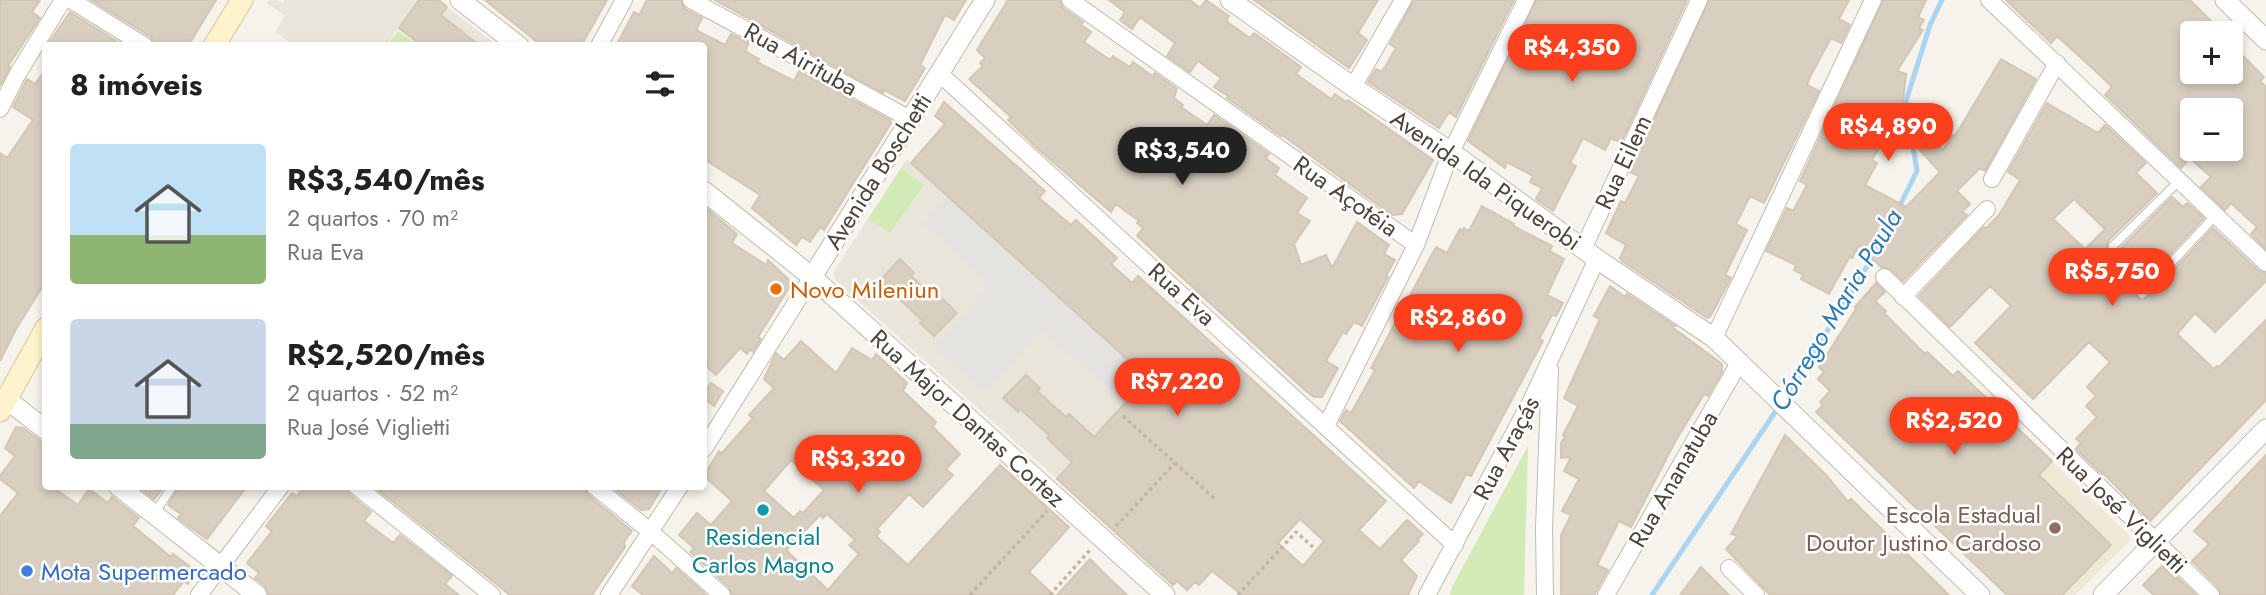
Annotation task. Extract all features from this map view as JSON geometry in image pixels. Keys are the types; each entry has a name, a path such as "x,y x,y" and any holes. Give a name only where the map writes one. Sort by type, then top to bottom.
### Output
{"main road":[{"path":"216,42 242,0"},
{"path":"2,402 42,335"}],"street":[{"path":"0,109 17,75 63,0"},
{"path":"71,0 139,42"},
{"path":"460,0 514,42"},
{"path":"601,42 624,0"},
{"name":"Rua Airituba","path":"691,0 910,119"},
{"name":"Avenida Boschetti","path":"707,444 985,0"},
{"name":"Rua Açotéia","path":"1070,0 1416,246"},
{"name":"Avenida Ida Piquerobi","path":"1230,0 1451,152 1590,254 1714,338 1980,595"},
{"path":"1353,87 1403,0"},
{"path":"1326,425 1416,246 1451,152 1526,0"},
{"name":"Rua Eilem","path":"1590,254 1699,0"},
{"path":"1714,338 1873,0"},
{"path":"1989,0 2266,263"},
{"path":"2225,0 2266,40"},
{"path":"1992,179 2057,63"},
{"name":"Rua Eva","path":"939,73 1455,544"},
{"name":"Rua Major Dantas Cortez","path":"707,193 812,277 1164,595"},
{"path":"1903,297 1987,209"},
{"name":"Rua Araçás","path":"1427,595 1550,363 1590,254"},
{"name":"Rua José Viglietti","path":"1884,277 2211,595"},
{"path":"1545,595 1544,528 1550,363"},
{"name":"Rua Ananatuba","path":"1606,595 1740,363"},
{"path":"2,402 42,427"},
{"path":"2103,595 2264,436"},
{"path":"123,490 257,595"},
{"path":"199,595 278,490"},
{"path":"361,490 492,595"},
{"path":"599,490 722,595"},
{"path":"608,595 677,490"},
{"path":"1729,568 1756,595"}],"lane":[{"path":"2113,246 2180,180"},
{"path":"2142,295 2216,215"},
{"path":"153,514 170,490"}],"path":[{"path":"1123,416 1215,499"},
{"path":"1050,595 1095,544 1103,540 1175,463"},
{"path":"970,595 1058,499"},
{"path":"1238,595 1296,532 1313,547"}],"shaded area":[{"path":"269,0 282,3 285,0 419,0 388,42 290,42 275,32 285,16 267,3"},
{"path":"447,7 493,42 422,42"},
{"path":"907,159 1148,378 1057,479 835,280 834,271"},
{"path":"948,196 1148,378 1125,404 1042,330 985,393 933,347 990,284 923,224"},
{"name":"Escola Estadual Doutor Justino Cardoso","path":"2052,461 2129,535 2130,541 2075,595 2007,595 1964,554"}],"green space":[{"path":"398,31 414,42 389,42"},
{"path":"901,168 924,185 890,233 868,219"},
{"path":"1528,446 1524,595 1450,595 1452,587"}],"building":[{"path":"0,0 40,0 32,12 40,18 8,66 10,67 0,86"},
{"path":"91,0 216,0 190,42 153,42 151,37"},
{"path":"419,0 439,0 447,7 441,15 475,42 417,42 399,28"},
{"path":"485,0 607,0 583,42 537,42"},
{"path":"647,0 681,0 685,9 702,18 696,30 725,45 731,34 749,43 745,51 759,59 757,62 794,81 799,71 890,120 891,123 824,230 820,227 810,242 802,237 796,245 752,208 760,195 707,161 707,42 618,42 634,12 639,15"},
{"path":"715,0 966,0 954,20 945,15 920,65 925,68 905,101 882,89 883,93"},
{"path":"1008,0 1060,0 1063,8 1083,22 1081,25 1091,32 1084,42 1110,60 1113,56 1130,67 1133,62 1152,76 1155,73 1177,89 1174,98 1183,105 1181,107 1207,125 1214,115 1269,154 1266,157 1268,160 1279,168 1275,175 1307,198 1297,213 1310,221 1294,244 1301,265 1326,255 1332,268 1357,222 1389,245 1384,254 1395,260 1386,276 1388,277 1362,326 1354,322 1346,334 1343,332 1326,361 1338,368 1322,397 1314,397 1306,391 1137,236 1143,228 1137,223 1139,221 1116,204 1111,212 1039,150 1008,120 1011,117 969,79 983,66 980,63 985,58 977,50"},
{"path":"1109,0 1190,0 1200,8 1206,0 1229,16 1226,21 1250,38 1254,33 1301,67 1296,74 1331,99 1335,94 1346,102 1348,100 1433,160 1402,214 1392,215 1227,98 1228,96 1214,87 1221,78 1198,61 1190,72 1167,56 1175,43 1140,17 1132,29 1120,20 1125,12"},
{"path":"1254,0 1378,0 1358,33 1367,40 1349,68"},
{"path":"1414,0 1514,0 1456,117 1449,112 1439,128 1368,82 1376,69 1382,72 1396,48 1390,44"},
{"path":"1536,0 1687,0 1621,143 1611,138 1605,150 1583,138 1570,163 1576,166 1553,211 1536,199 1542,188 1530,182 1533,176 1507,162 1505,168 1468,141"},
{"path":"1709,0 1849,0 1839,19 1850,25 1841,43 1831,38 1811,75 1807,85 1819,91 1764,203 1750,196 1736,224 1747,230 1725,275 1731,278 1707,318 1622,261 1620,258 1626,245 1606,233 1621,201 1625,203 1639,176 1630,172"},
{"path":"1883,0 1926,0 1918,17 1924,20 1919,28 1923,30 1897,71 1906,74 1902,109 1893,106 1892,126 1872,160 1877,163 1865,185 1906,207 1940,172 1916,146 1926,133 1943,150 1952,135 1955,136 2001,59 2036,79 1985,171 1980,168 1957,191 1970,204 1962,212 1967,215 1903,281 1891,269 1881,267 1859,245 1829,294 1801,279 1803,275 1794,270 1796,265 1766,251 1787,208 1793,211 1807,185 1800,181"},
{"path":"2006,0 2190,0 2211,21 2180,21 2180,84 2243,84 2243,56 2264,77 2260,81 2266,87 2266,249 2251,234 2257,227 2231,203 2225,210 2201,187 2211,177 2193,161 2243,161 2243,98 2180,98 2180,161 2187,161 2181,168 2105,95 2112,87 2057,36 2051,43"},
{"path":"70,12 118,42 50,42"},
{"path":"42,74 42,287 0,361 0,153 7,158 33,120 13,107 27,79 35,84"},
{"path":"944,102 1045,191 1039,198 1071,225 1076,220 1117,258 1111,264 1132,283 1138,276 1386,501 1359,530 1380,549 1407,520 1423,534 1401,560 1417,576 1408,595 1242,595 1212,571 1199,585 1195,582 1187,590 1177,581 1173,585 1057,479 1072,462 1047,438 1049,435 1003,398 1026,375 1040,388 1037,391 1066,417 1069,414 1094,437 1148,378 911,163 945,124 935,116","holes":["1300,519 1324,541 1303,566 1278,543"]},
{"path":"2047,103 2098,133 2105,125 2146,163 2136,173 2157,193 2108,241 2109,251 2118,251 2172,197 2183,207 2187,203 2204,218 2137,290 2138,299 2147,298 2213,228 2259,271 2266,273 2266,281 2215,332 2195,313 2177,334 2214,369 2266,320 2266,400 2150,521 2076,449 2081,443 2076,439 2097,417 2086,406 2096,396 2087,387 2110,362 2089,342 2033,399 1975,343 2011,306 1990,286 1950,327 1919,296 1984,227 1999,215 2020,180 2008,172","holes":["2074,199 2105,229 2085,249 2053,219"]},
{"path":"1482,206 1552,246 1550,251 1564,259 1547,295 1563,303 1556,316 1552,315 1539,339 1543,341 1471,476 1466,474 1451,503 1419,481 1414,488 1340,421 1346,410 1351,413 1375,370 1371,368 1436,247 1447,253 1460,229 1469,231"},
{"path":"707,209 737,234 732,243 766,265 768,260 792,283 758,337 761,339 753,352 750,349 747,354 740,348 716,375 707,367"},
{"path":"900,259 914,273 911,276 940,303 943,299 957,313 934,336 920,323 923,321 894,294 891,297 877,284"},
{"path":"1876,283 1885,292 1875,301 1886,311 1884,313 1925,354 1927,352 1953,376 1958,371 2052,461 2039,475 2111,545 2062,595 2007,595 1816,412 1823,405 1820,402 1830,391 1818,379 1824,372 1819,367 1855,307"},
{"path":"1610,286 1675,326 1672,327 1722,364 1722,372 1708,396 1704,394 1675,442 1631,527 1619,521 1597,565 1608,570 1594,595 1561,595 1561,535 1571,515 1562,511 1579,479 1564,471 1571,457 1561,458 1561,443 1565,437 1563,435 1578,406 1564,398 1600,319 1594,316"},
{"path":"801,341 836,373 852,348 872,360 876,354 907,383 903,391 936,422 933,427 960,454 946,469 953,475 923,507 909,494 877,529 880,532 876,536 908,565 1000,465 1069,527 1029,572 1054,595 732,595 729,587 690,552 694,548 679,535 697,513 711,525 732,501 707,479 707,471 719,451 721,454 753,418 749,415 774,388 764,379 776,353 784,360","holes":["791,460 824,490 803,513 800,511 794,518 764,491","827,514 855,540 849,545 859,554 828,590 786,550 820,515 823,518"]},
{"path":"711,383 723,391 714,406 707,400 707,388"},
{"path":"16,427 23,428 42,442 42,490 57,490 78,505 88,490 108,503 112,497 139,518 133,526 171,557 173,554 197,572 188,584 184,581 173,595 0,595 0,516 18,493 0,479 15,456 5,448"},
{"path":"1785,435 1827,476 1848,502 1851,499 1949,595 1770,595 1726,549 1738,536 1731,534"},
{"path":"2266,455 2266,595 2221,595 2218,587 2192,561 2209,544 2194,531"},
{"path":"143,490 162,490 154,499"},
{"path":"177,490 244,490 207,539 178,518 181,514 168,505"},
{"path":"301,490 348,490 371,512 364,521 393,543 400,535 452,576 445,584 459,595 269,595 265,586 255,578 259,573 247,563 272,531 266,526 292,493 297,496"},
{"path":"378,490 586,490 632,531 624,542 625,547 592,595 510,595"},
{"path":"616,490 661,490 649,509 641,510"},
{"path":"654,556 672,573 676,568 706,595 643,595 632,586"},
{"path":"1090,559 1107,576 1127,595 1057,595"},
{"path":"2162,566 2196,595 2154,595 2143,585"},
{"path":"1701,567 1729,595 1680,595"}],"waterway":[{"name":"Córrego Maria Paula","path":"1898,209 1917,171 1906,101 1930,25 1942,0"},
{"name":"Córrego Maria Paula","path":"1652,595 1800,375 1876,252"}],"place":[{"name":"Novo Mileniun","path":"776,289"},
{"name":"Residencial Carlos Magno","path":"763,510"},
{"name":"Escola Estadual Doutor Justino Cardoso","path":"2055,528"},
{"name":"Mota Supermercado","path":"27,571"}]}
